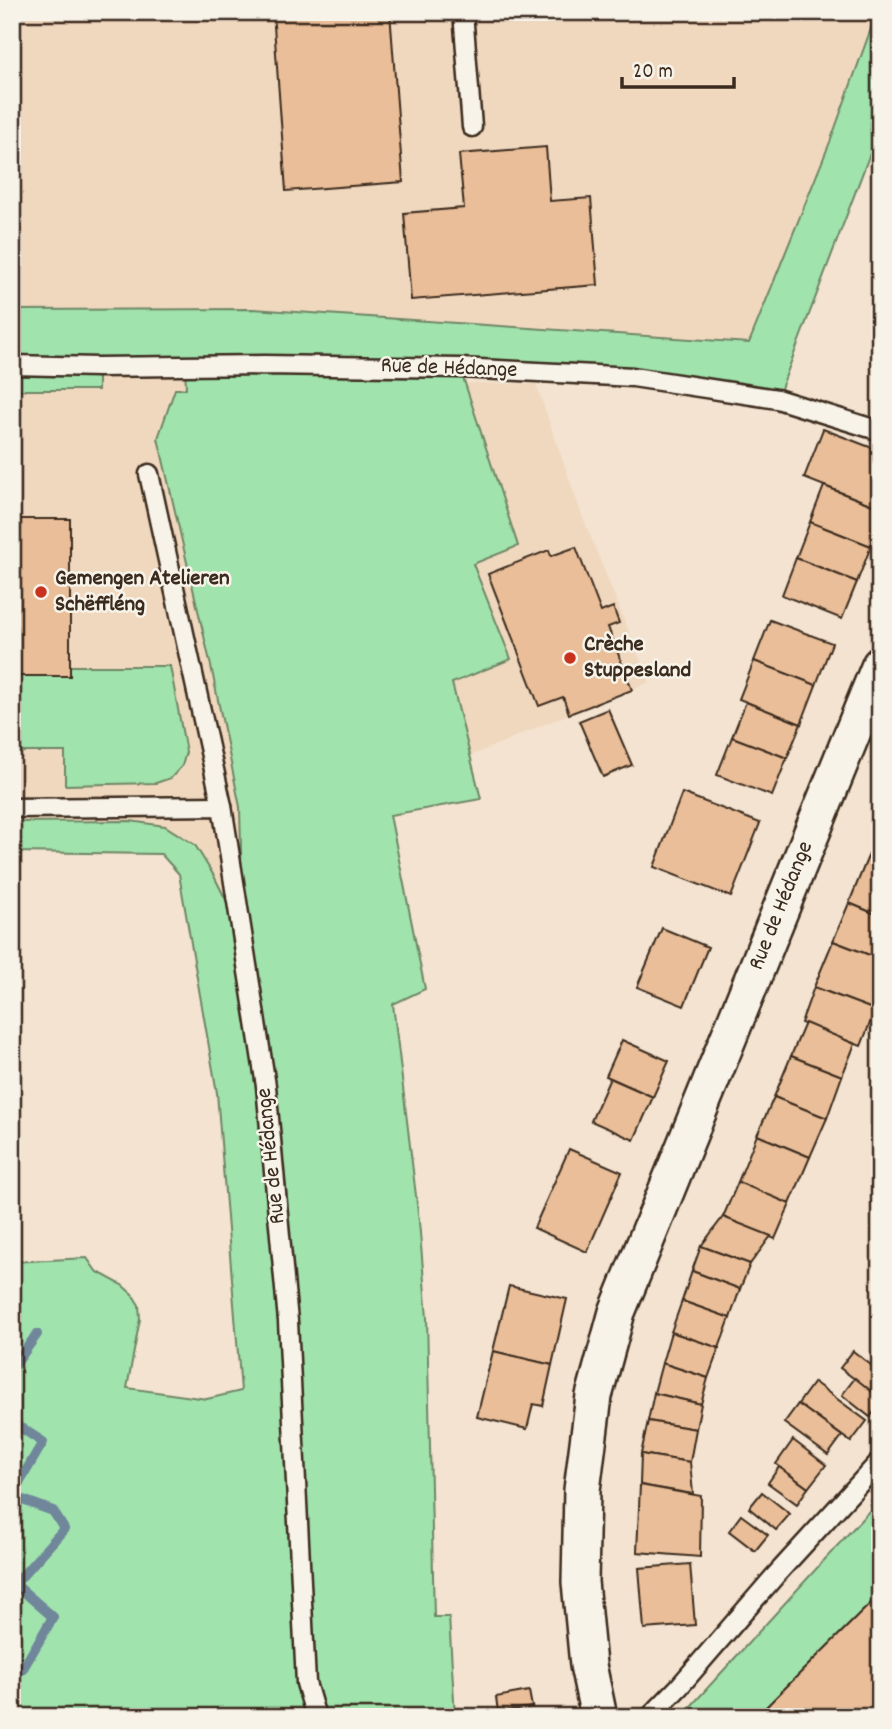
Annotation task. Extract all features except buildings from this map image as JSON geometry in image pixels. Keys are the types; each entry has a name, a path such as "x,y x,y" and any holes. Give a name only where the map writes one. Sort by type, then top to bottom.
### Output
{"street":[{"name":"Rue de Hédange","path":"599,1717 587,1665 580,1582 582,1490 594,1396 617,1312 880,665"}],"lane":[{"path":"463,12 472,127"},
{"name":"Rue de Hédange","path":"12,365 460,368 632,377 777,399 880,431"},
{"name":"Rue de Hédange","path":"149,474 222,806 266,1086 288,1321 306,1683 316,1717"},
{"path":"12,808 222,806"},
{"path":"650,1717 880,1461"}],"shaded area":[{"path":"12,12 877,12 830,142 749,343 253,309 12,310"},
{"path":"98,367 185,367 211,666 240,808 243,936 214,876 195,846 165,826 130,821 12,822 12,390 98,390"},
{"path":"379,382 536,384 583,518 649,682 470,756"}],"green space":[{"path":"877,12 880,12 880,127 777,399 460,368 518,546 473,564 511,659 452,683 481,799 390,815 425,989 393,1004 419,1221 427,1318 434,1617 449,1617 455,1717 12,1717 12,1262 87,1258 96,1271 122,1285 132,1294 139,1305 140,1319 127,1388 207,1399 241,1391 217,1093 179,874 161,854 12,852 12,822 130,821 165,826 195,845 243,934 240,807 211,666 158,438 175,389 186,389 185,367 98,367 98,390 12,390 12,310 253,309 749,343 830,142"},
{"path":"70,666 170,666 186,752 182,766 171,778 156,783 65,785 65,752 12,752 12,676 70,676"},
{"path":"880,1499 880,1594 756,1717 681,1717"}],"waterway":[{"path":"12,1369 37,1334"},
{"path":"12,1422 43,1442 12,1495"},
{"path":"12,1496 53,1511 64,1529 15,1584 53,1617 22,1670"}],"place":[{"name":"Gemengen Atelieren Schëffléng","path":"41,592"},
{"name":"Crèche Stuppesland","path":"570,658"}]}
